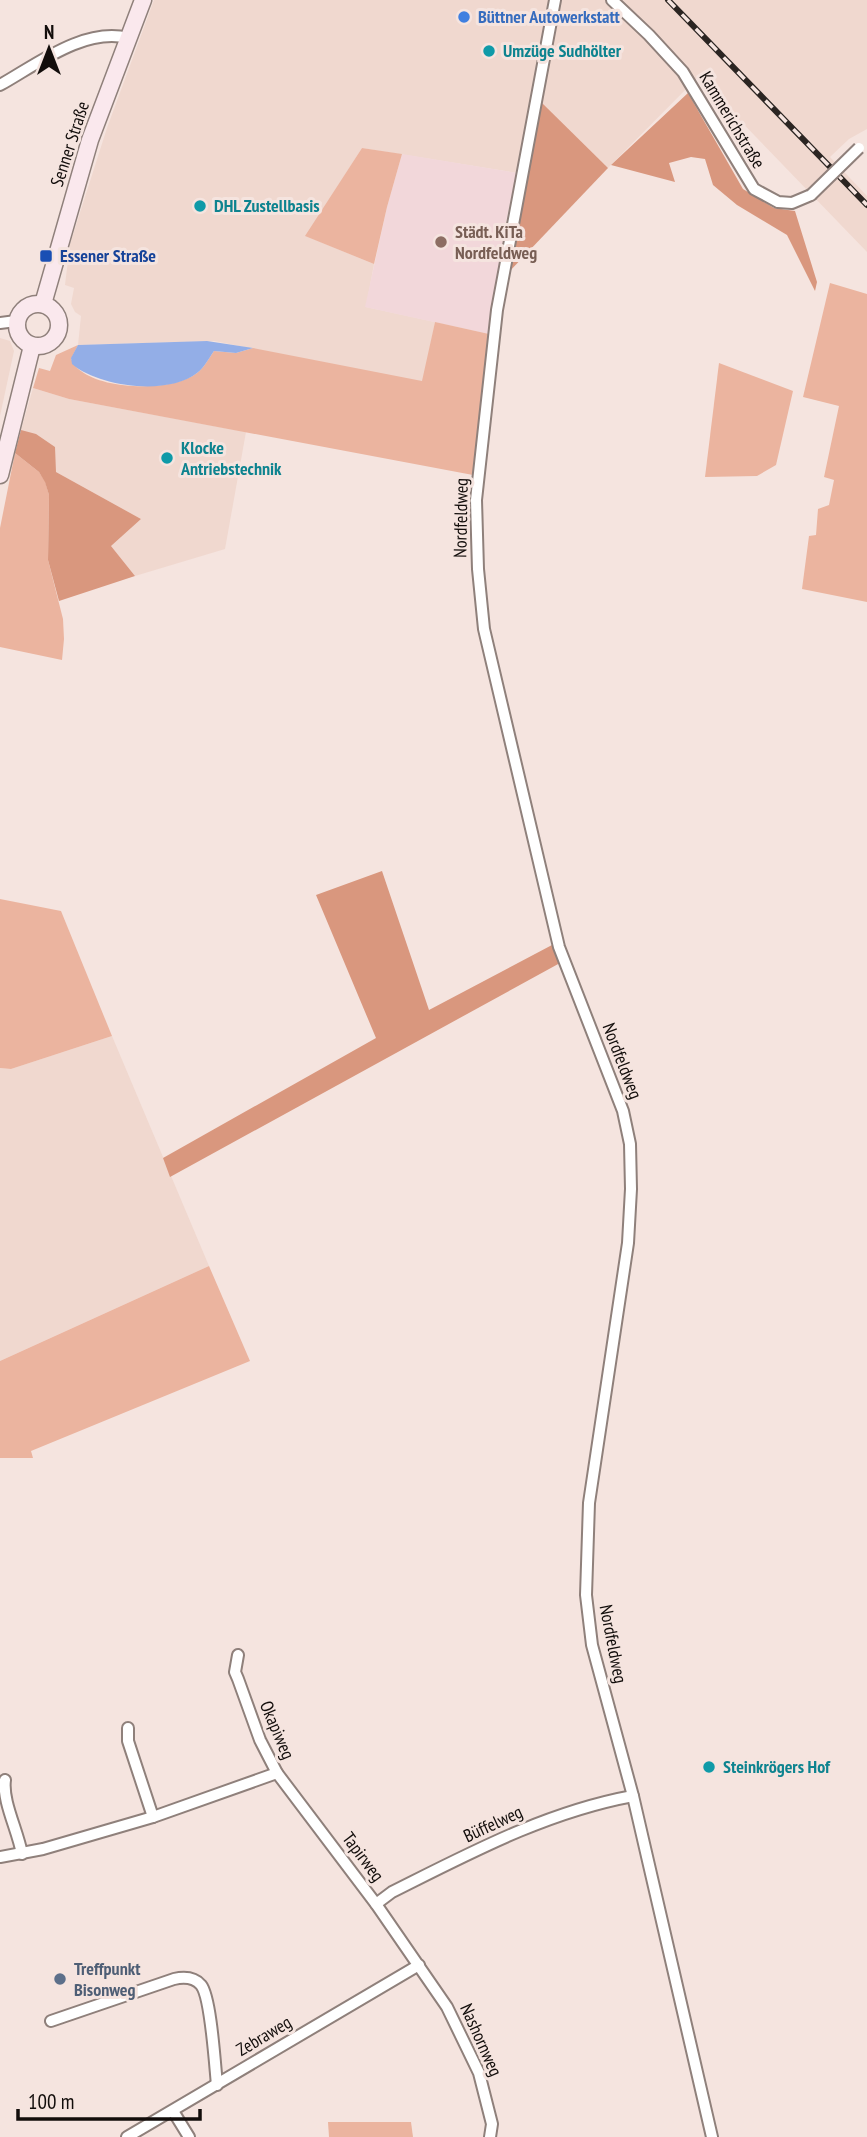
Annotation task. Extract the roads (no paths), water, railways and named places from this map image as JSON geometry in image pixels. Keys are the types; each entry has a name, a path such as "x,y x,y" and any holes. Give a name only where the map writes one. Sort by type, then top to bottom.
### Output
{"street":[{"name":"Senner Straße","path":"43,304 81,170 143,0"},
{"name":"Nordfeldweg","path":"555,0 500,286 476,500 478,569 484,629 559,947 623,1111 630,1144 628,1253 589,1503 587,1606 592,1645 633,1797 712,2137"},
{"name":"Kammerichstraße","path":"612,0 683,72 754,189 778,202 798,201 811,195 863,145"},
{"path":"0,85 85,41 110,36 128,38"},
{"path":"43,304 49,306 57,316 59,328 50,343 32,346 20,338 8,322 25,307 43,304"},
{"path":"0,475 32,346"},
{"name":"Okapiweg","path":"0,1857 22,1854 153,1817 277,1773 260,1740 237,1679 235,1672 238,1655"},
{"path":"128,1728 128,1741 153,1817"},
{"name":"Tapirweg","path":"277,1773 419,1965"},
{"path":"5,1780 4,1791 22,1854"},
{"name":"Büffelweg","path":"376,1904 392,1892 516,1831 575,1810 633,1797"},
{"name":"Zebraweg","path":"127,2137 419,1965"},
{"name":"Nashornweg","path":"419,1965 447,2007 473,2060 485,2093 492,2124 490,2137"},
{"path":"51,2021 174,1979 182,1977 195,1981 200,1984 206,2000 217,2085"},
{"path":"173,2111 188,2137"}],"water":[{"path":"207,341 253,348 236,353 214,351 200,371 169,385 152,386 134,386 99,378 72,364 71,358 78,345"}],"railway":[{"path":"668,0 867,205"}],"place":[{"name":"Büttner Autowerkstatt","path":"464,17"},
{"name":"Umzüge Sudhölter","path":"489,51"},
{"name":"DHL Zustellbasis","path":"200,206"},
{"name":"Städt. KiTa Nordfeldweg","path":"441,242"},
{"name":"Essener Straße","path":"46,256"},
{"name":"Klocke Antriebstechnik","path":"167,458"},
{"name":"Steinkrögers Hof","path":"709,1767"},
{"name":"Treffpunkt Bisonweg","path":"60,1979"}]}
